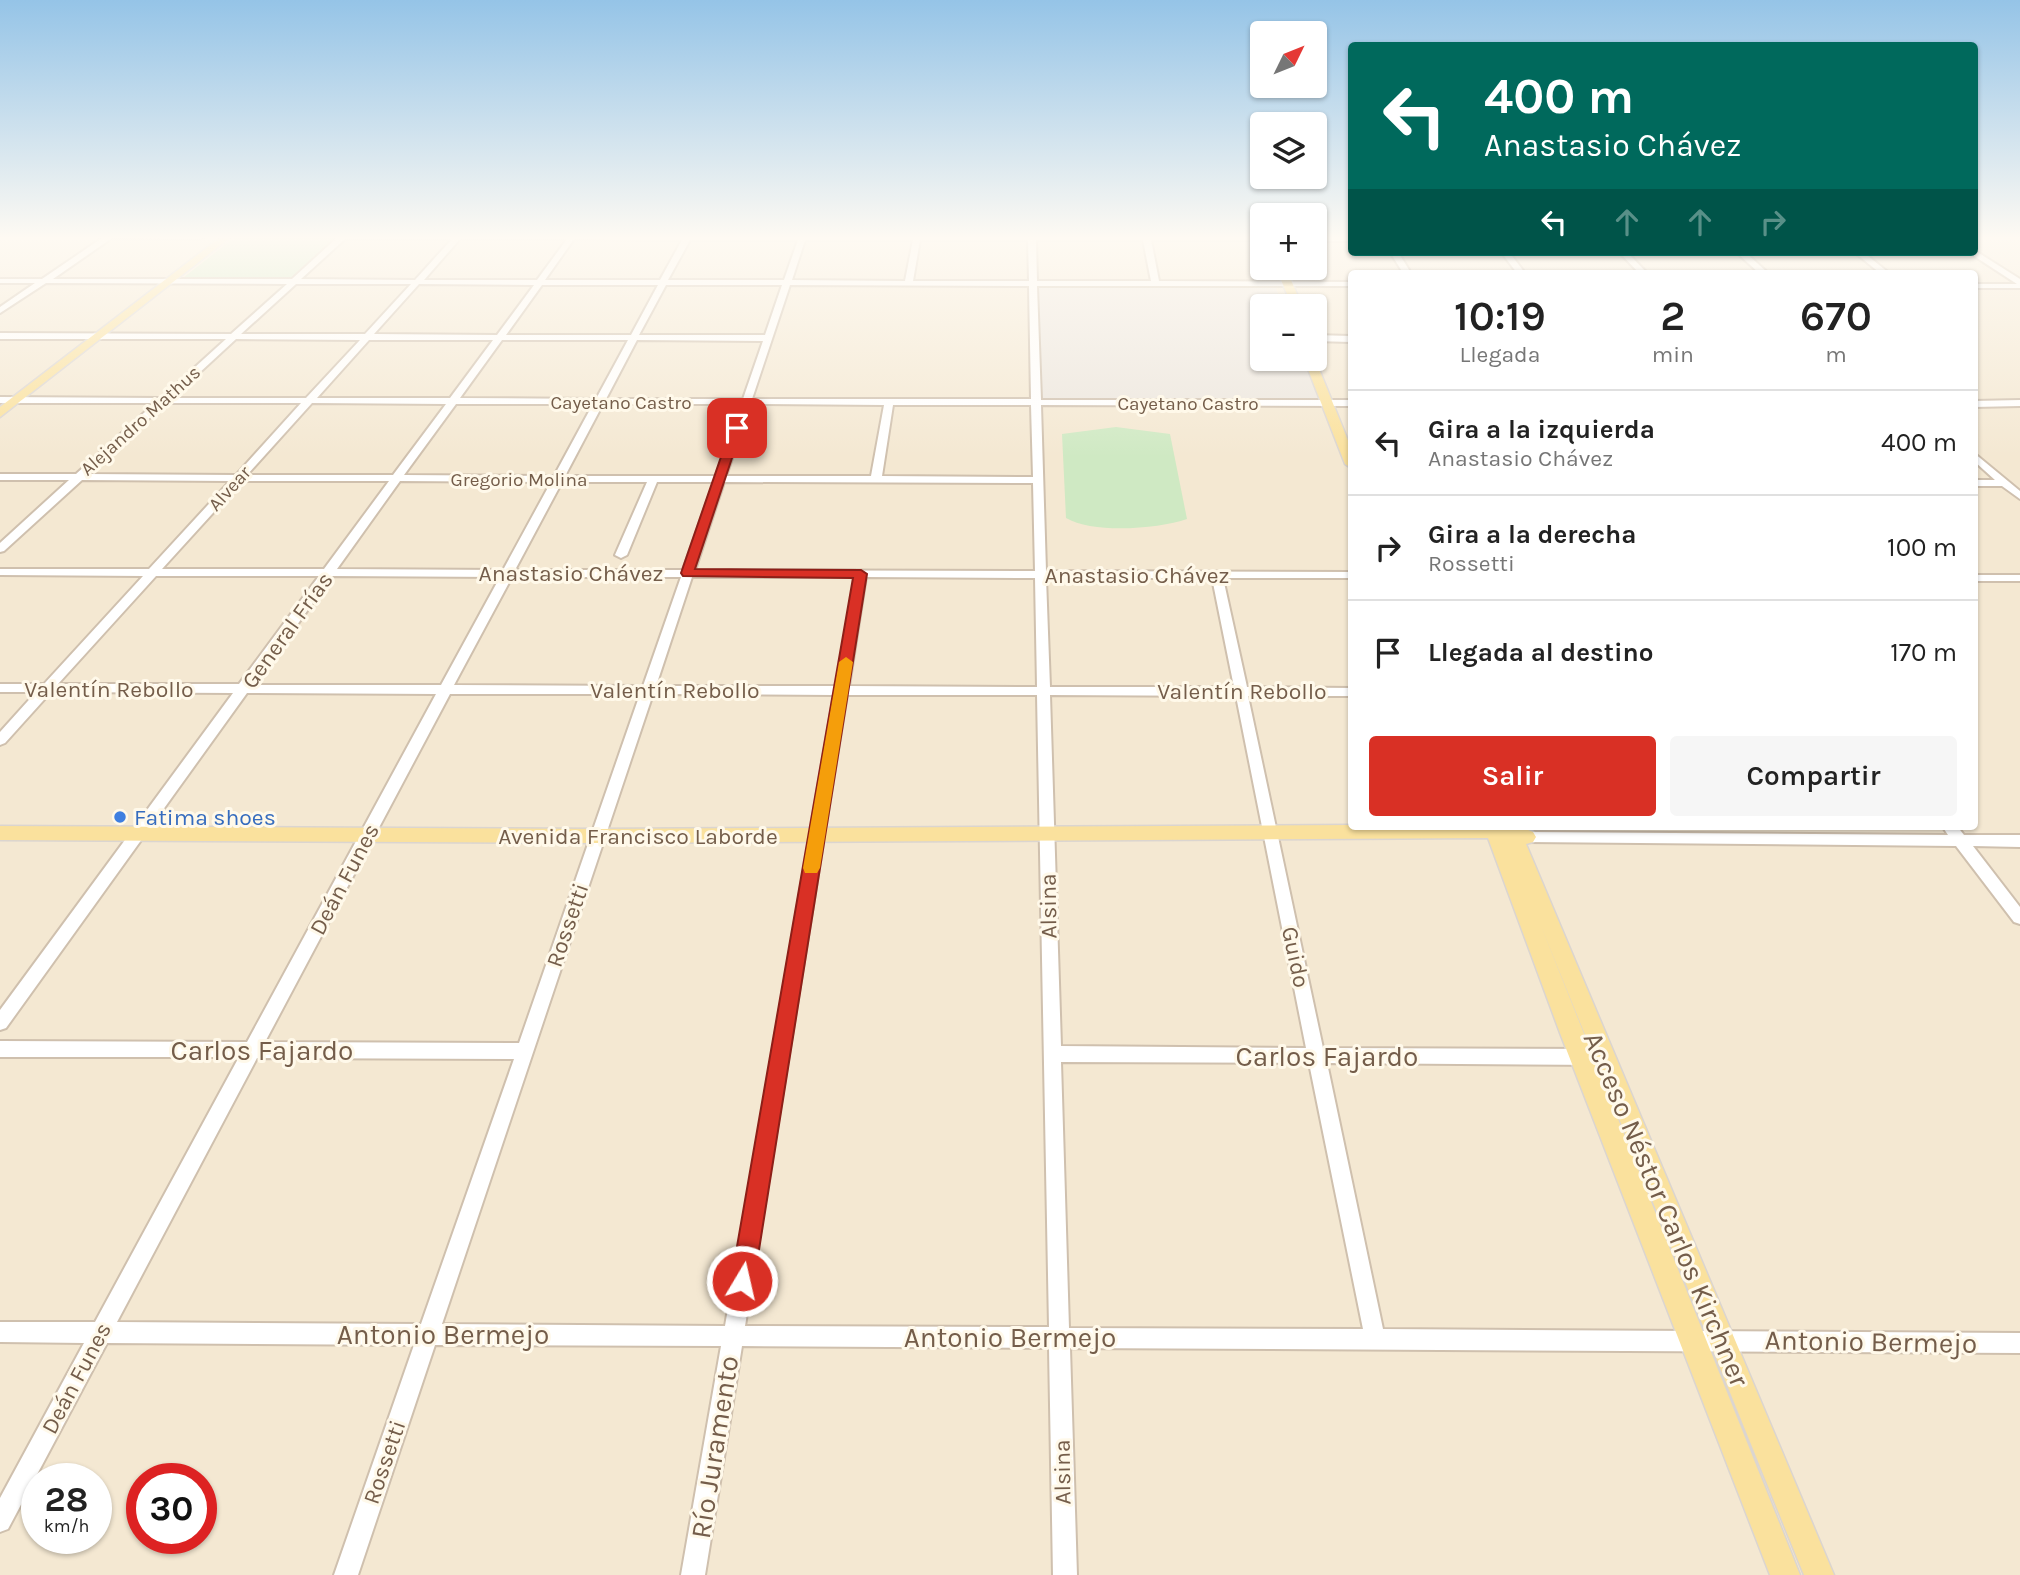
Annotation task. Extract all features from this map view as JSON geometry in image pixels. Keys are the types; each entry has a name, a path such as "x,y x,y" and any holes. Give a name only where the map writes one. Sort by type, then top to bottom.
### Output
{"main road":[{"path":"1,401 124,310"},
{"path":"0,413 130,310"},
{"path":"1315,371 1348,432"},
{"path":"1321,371 1348,454"},
{"name":"Avenida Francisco Laborde","path":"0,833 134,839 364,841 1046,840 1508,834"},
{"name":"Acceso Néstor Carlos Kirchner","path":"1508,834 1592,1057 1692,1340 1785,1575"},
{"name":"Avenida Francisco Laborde","path":"0,845 134,839"},
{"name":"Acceso Néstor Carlos Kirchner","path":"1592,1057 1722,1340 1819,1575"}],"street":[{"name":"Alejandro Mathus","path":"0,549 262,310"},
{"name":"Alvear","path":"0,740 392,310"},
{"name":"General Frías","path":"0,1023 520,310"},
{"name":"Deán Funes","path":"0,1521 648,310"},
{"name":"Rossetti","path":"346,1575 777,310"},
{"name":"Alsina","path":"1034,310 1065,1575"},
{"path":"0,336 767,338"},
{"path":"1327,338 1348,339"},
{"name":"Cayetano Castro","path":"1,401 1348,403"},
{"path":"876,480 889,402"},
{"path":"1978,404 2020,403"},
{"path":"1978,460 2020,496"},
{"name":"Gregorio Molina","path":"0,477 1038,480"},
{"path":"621,555 653,479"},
{"path":"1978,483 2004,483"},
{"name":"Anastasio Chávez","path":"0,572 1348,575"},
{"name":"Río Juramento","path":"693,1575 861,574"},
{"name":"Guido","path":"1217,575 1375,1339"},
{"path":"1978,578 2020,578"},
{"name":"Valentín Rebollo","path":"0,688 1348,692"},
{"path":"1952,830 2020,918"},
{"name":"Avenida Francisco Laborde","path":"1508,834 1739,832 2020,841"},
{"name":"Carlos Fajardo","path":"0,1049 524,1052"},
{"name":"Carlos Fajardo","path":"1052,1054 1592,1057"},
{"name":"Antonio Bermejo","path":"0,1332 2020,1343"}],"shaded area":[{"path":"0,310 1250,310 1250,371 1327,371 1327,310 1348,310 1348,830 1978,830 1978,310 2020,310 2020,1575 0,1575"},
{"path":"1037,310 1250,310 1250,371 1309,371 1321,401 1039,401"}],"green space":[{"path":"1116,427 1170,434 1187,519 1143,527 1109,528 1078,523 1066,518 1062,434"}],"slow traffic":[{"path":"811,868 846,662"}],"place":[{"name":"Fatima shoes","path":"120,817"}],"route":[{"path":"737,428 687,573 861,574 742,1281"}]}
